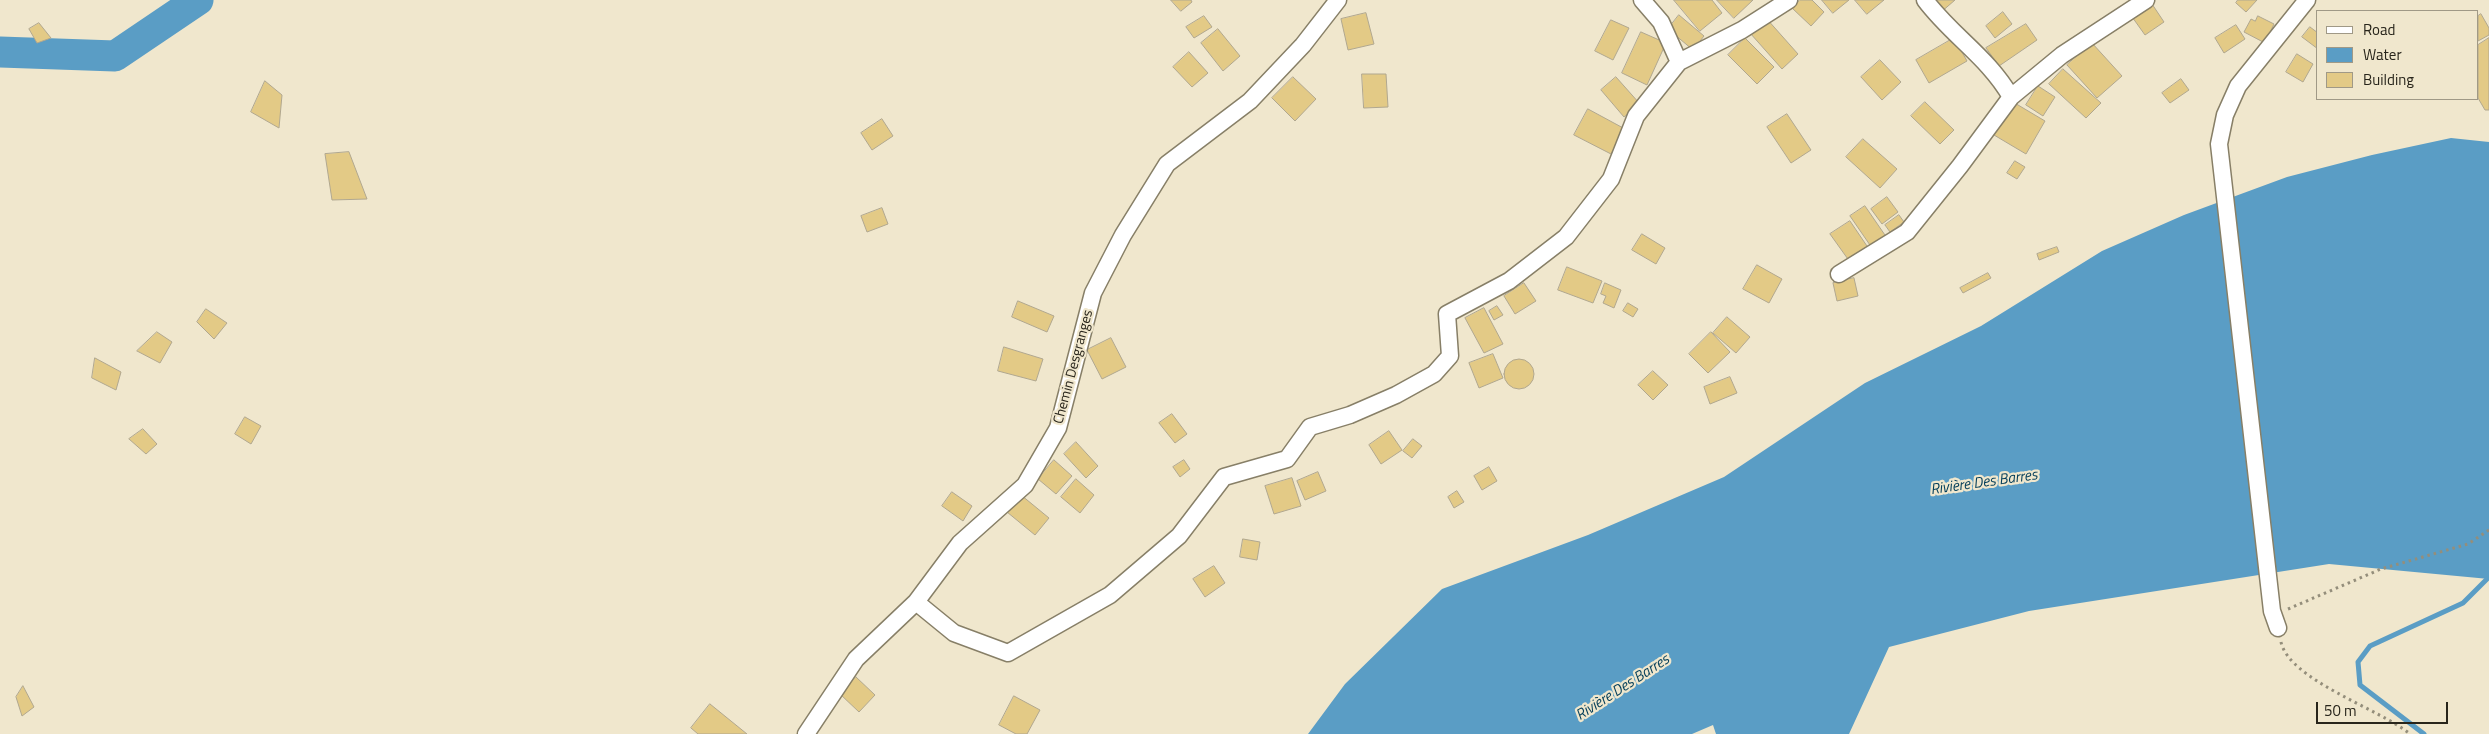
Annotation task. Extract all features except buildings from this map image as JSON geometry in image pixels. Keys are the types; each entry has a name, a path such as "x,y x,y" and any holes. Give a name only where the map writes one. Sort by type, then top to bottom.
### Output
{"street":[{"name":"Chemin Desgranges","path":"806,734 856,659 916,602 960,543 1025,485 1058,428 1093,293 1123,235 1168,164 1250,100 1302,45 1338,0"},
{"path":"1642,0 1661,22 1679,62"},
{"path":"916,602 954,633 1008,652 1110,595 1179,536 1224,477 1287,458 1310,427 1350,415 1387,399 1434,374 1450,356 1447,314 1510,281 1566,237 1611,179 1636,116 1679,62 1742,30 1789,0"},
{"path":"1925,0 1940,20 1982,57 2011,97"},
{"path":"1839,274 1907,232 1960,166 2011,97 2062,55 2146,0"},
{"path":"2278,628 2272,611 2222,177 2220,144 2228,108 2238,86 2307,0"}],"path":[{"path":"2410,734 2314,680 2283,652 2278,628 2290,607 2381,569 2468,544 2489,530"}],"water":[{"name":"Rivière Des Barres","path":"2451,138 2489,142 2489,579 2329,564 2029,611 1889,647 1849,734 1716,734 1713,725 1692,734 1308,734 1345,684 1442,589 1588,535 1724,477 1865,383 1981,326 2102,251 2184,215 2287,177 2372,155"}],"waterway":[{"path":"0,52 115,56 198,0"},
{"path":"2424,734 2360,685 2358,662 2370,646 2463,603 2489,577"}]}
